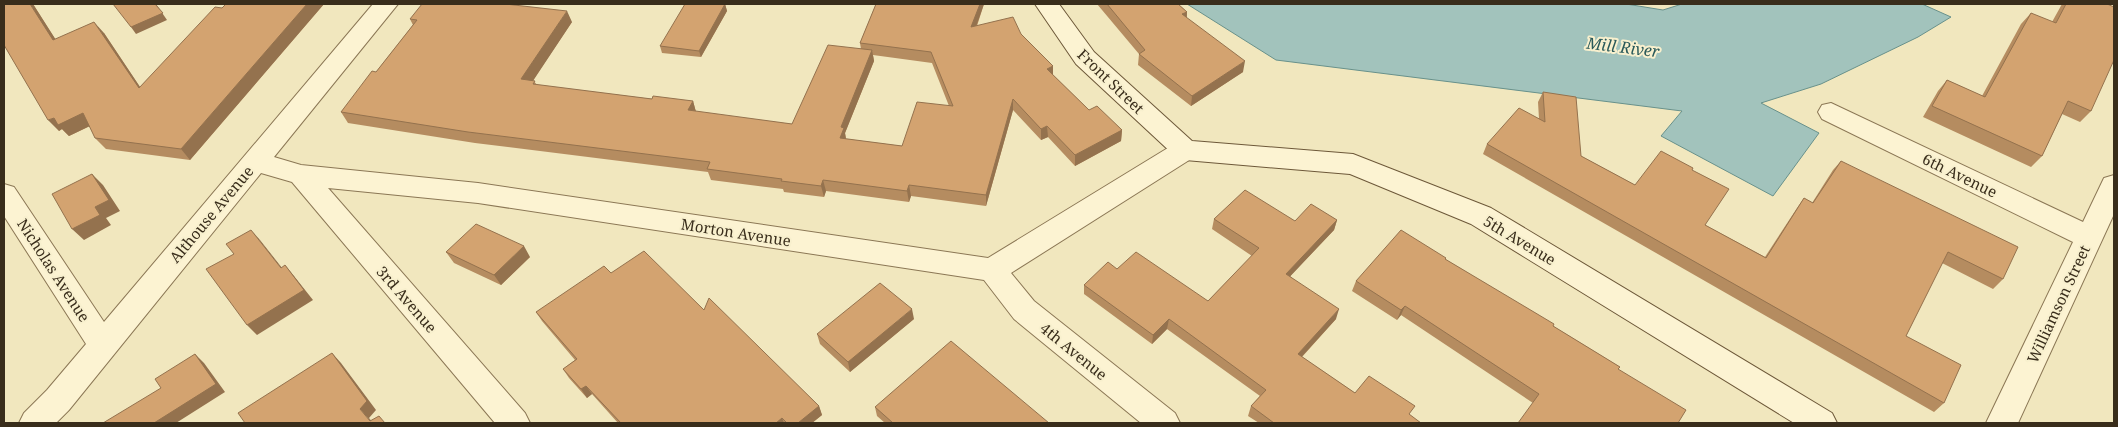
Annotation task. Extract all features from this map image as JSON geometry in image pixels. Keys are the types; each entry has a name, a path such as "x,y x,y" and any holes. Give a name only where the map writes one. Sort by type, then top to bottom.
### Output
{"street":[{"name":"Althouse Avenue","path":"35,423 58,400 386,4"},
{"name":"Front Street","path":"1047,4 1084,58 1185,150"},
{"name":"6th Avenue","path":"1831,112 2089,237"},
{"path":"992,270 1185,150"},
{"name":"5th Avenue","path":"1185,150 1353,164 1481,216 1821,423"},
{"name":"Morton Avenue","path":"255,161 300,175 478,193 992,270"},
{"name":"3rd Avenue","path":"300,175 514,423"},
{"name":"Williamson Street","path":"2002,423 2114,185"},
{"name":"Nicholas Avenue","path":"4,194 103,345"},
{"name":"4th Avenue","path":"992,270 1024,310 1164,423"}],"water":[{"name":"Mill River","path":"1187,4 1626,4 1663,10 1682,4 1922,4 1951,17 1918,37 1821,84 1761,103 1819,133 1773,196 1661,136 1682,111 1276,60"}],"building":[{"path":"4,4 30,4 53,40 94,22 139,88 215,7 222,8 226,4 307,4 181,149 95,138 83,113 58,125 54,118 48,120 4,45"},
{"path":"113,4 155,4 163,13 131,27"},
{"path":"422,4 505,4 567,11 521,79 535,81 533,84 652,99 653,96 693,101 688,110 792,124 828,45 872,50 841,127 844,128 840,138 902,146 917,102 953,106 931,52 860,43 876,4 980,4 971,27 1013,17 1021,34 1053,66 1047,69 1089,110 1097,106 1122,130 1075,155 1047,126 1041,129 1013,99 986,195 909,185 907,191 823,180 821,186 781,181 782,179 707,169 710,162 468,132 341,112 372,71 376,72 417,20 410,19"},
{"path":"685,4 725,4 699,51 660,46"},
{"path":"1107,4 1178,4 1187,12 1182,14 1245,61 1192,96 1139,54 1145,50"},
{"path":"2066,4 2107,4 2114,7 2114,60 2091,111 2068,101 2042,156 1932,106 1947,80 1985,97 2031,13 2056,23"},
{"path":"1543,92 1576,97 1581,156 1635,185 1661,151 1729,189 1705,225 1766,258 1804,198 1813,203 1841,161 2018,247 2003,279 1948,252 1906,336 1961,365 1944,403 1487,144 1519,108 1545,122"},
{"path":"92,174 109,200 95,207 100,215 72,229 52,194"},
{"path":"1245,190 1295,221 1311,204 1337,220 1286,274 1339,309 1298,354 1355,393 1369,376 1415,406 1409,414 1421,423 1274,423 1251,406 1266,390 1169,319 1153,335 1084,285 1108,262 1117,269 1136,252 1208,301 1259,248 1214,219"},
{"path":"476,224 524,246 494,275 446,252"},
{"path":"251,230 281,268 285,265 304,290 247,325 206,269 234,254 226,244"},
{"path":"1401,230 1445,259 1554,324 1553,326 1620,367 1618,369 1686,410 1678,423 1518,423 1539,394 1405,306 1401,310 1356,281"},
{"path":"644,251 704,310 709,298 819,406 798,423 787,423 782,418 776,423 621,423 586,386 581,389 563,369 577,359 536,312 604,266 611,273"},
{"path":"880,283 912,309 848,362 817,334"},
{"path":"951,341 1049,423 893,423 875,407"},
{"path":"332,353 367,401 360,409 370,421 379,416 385,423 245,423 238,413"},
{"path":"195,354 216,384 154,423 103,423 161,388 155,379"}]}
